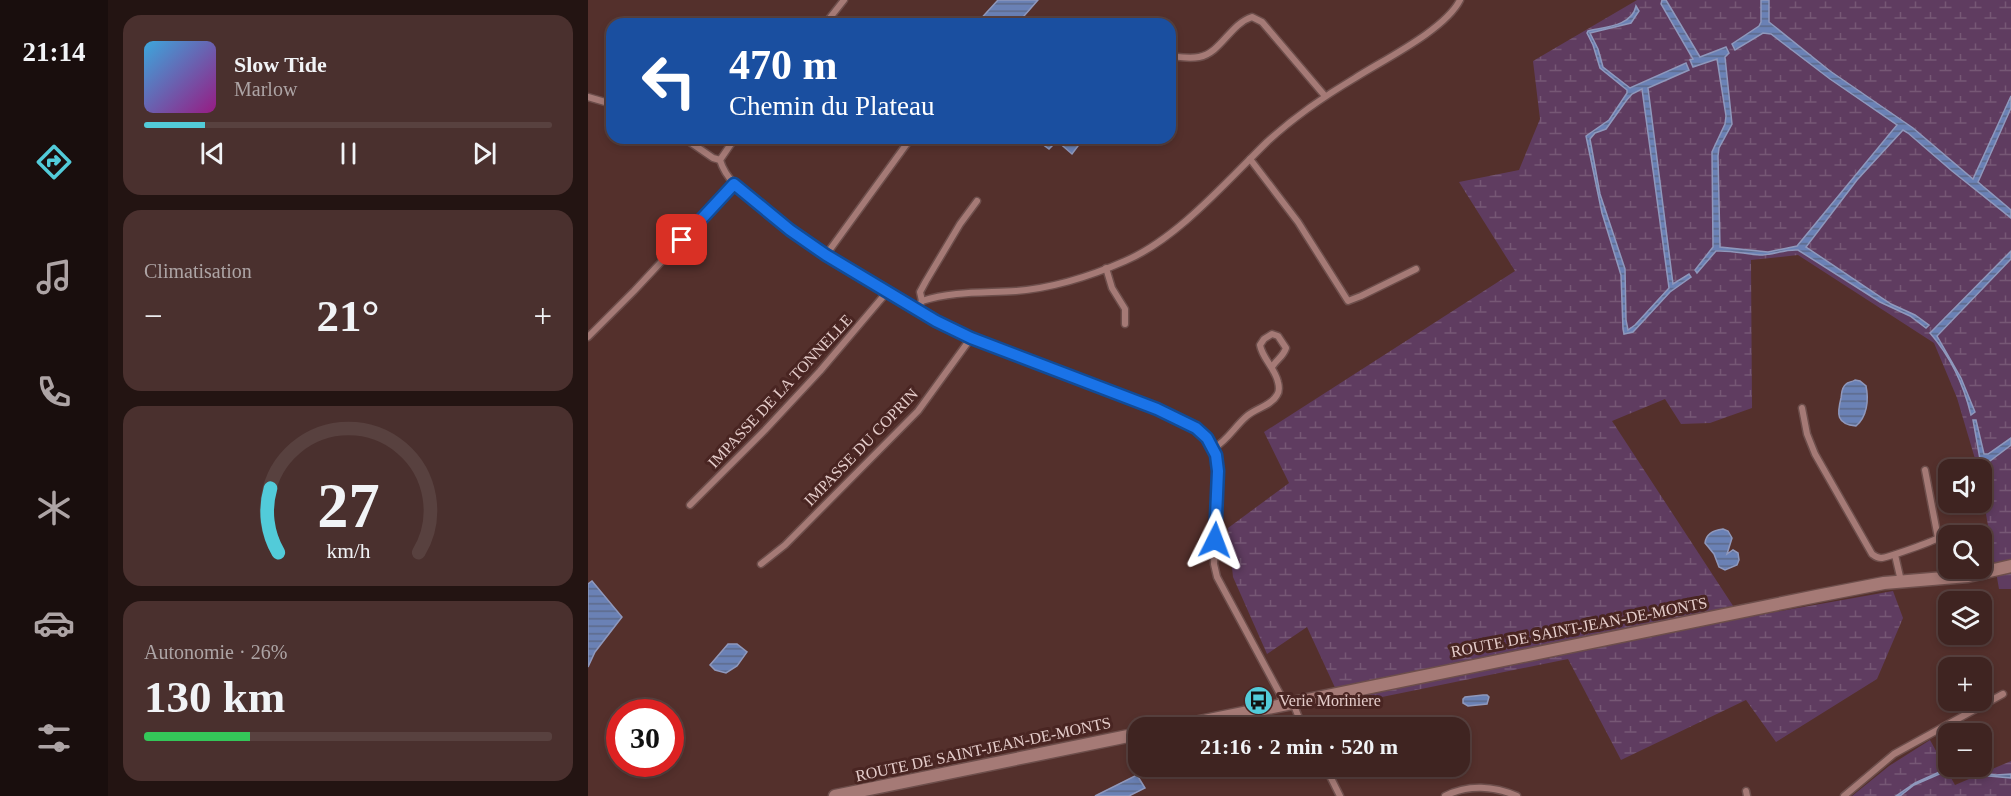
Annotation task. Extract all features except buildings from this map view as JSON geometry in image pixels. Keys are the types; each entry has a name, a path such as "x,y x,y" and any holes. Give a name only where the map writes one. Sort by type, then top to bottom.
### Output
{"main road":[{"name":"ROUTE DE SAINT-JEAN-DE-MONTS","path":"1996,569 2003,561 2011,558"},
{"name":"ROUTE DE SAINT-JEAN-DE-MONTS","path":"1224,717 1817,596 1901,581 1968,576 2011,566"},
{"name":"ROUTE DE SAINT-JEAN-DE-MONTS","path":"835,796 1128,736"}],"street":[{"path":"830,18 844,0"},
{"path":"921,301 938,295 1018,291 1055,284 1127,261 1182,225 1284,127 1325,96 1421,37 1444,19 1460,0"},
{"path":"1176,56 1201,57 1212,51 1241,21 1252,17 1262,22 1325,96"},
{"path":"588,98 606,102"},
{"path":"693,144 713,158 720,160"},
{"path":"731,144 720,160 723,171 734,184 790,230 826,255 916,310 971,338 1180,419 1196,428 1214,448 1218,471 1214,564 1217,577 1280,694 1296,717"},
{"path":"826,255 907,144"},
{"path":"1250,159 1298,222 1347,301 1416,269"},
{"path":"588,337 734,184"},
{"path":"916,310 921,301 920,292 926,281 960,224 978,201"},
{"path":"1106,268 1112,288 1125,309 1125,324"},
{"name":"IMPASSE DE LA TONNELLE","path":"690,505 820,371 887,292"},
{"path":"1214,448 1246,416 1272,402 1277,396 1278,380 1260,345 1272,334 1278,336 1286,348 1272,367"},
{"name":"IMPASSE DU COPRIN","path":"761,564 785,545 918,411 971,338"},
{"path":"1802,408 1807,434 1815,453 1872,555 1877,557 1895,555 1938,538 1925,470"},
{"path":"1895,555 1901,581"},
{"path":"1844,796 1894,754 2003,694"},
{"path":"1330,777 1340,796"},
{"path":"1445,796 1469,789 1489,788 1517,796"}],"green space":[{"path":"1637,0 2011,0 2011,589 1999,589 1992,549 1992,525 1988,525 1986,513 1992,513 1992,459 1975,459 1957,398 1934,343 1798,255 1751,260 1752,408 1710,423 1681,424 1665,399 1612,421 1741,618 1893,591 1903,618 1877,679 1776,742 1746,700 1621,760 1568,659 1343,705 1307,627 1267,654 1233,577 1228,528 1289,483 1264,432 1515,271 1459,182 1519,170 1540,119 1533,61"},
{"path":"1930,740 1938,754 1938,777 1951,777 1955,785 1974,777 1992,777 1992,769 2011,761 2011,796 1852,796 1889,766"}],"water":[{"path":"998,0 1038,0 1022,18 982,18"},
{"path":"1662,0 1666,0 1700,57 1726,47 1729,53 1725,57 1732,124 1719,148 1718,156 1720,247 1768,252 1797,246 1897,125 1830,79 1771,34 1763,33 1735,50 1732,44 1759,26 1761,0 1769,0 1769,22 1830,71 1913,128 1973,179 2011,96 2011,108 1978,182 2011,210 2011,218 1903,130 1857,180 1806,247 1891,304 1915,315 1929,325 1926,328 1910,316 1880,302 1798,250 1760,255 1716,251 1697,273 1695,270 1713,247 1712,152 1725,124 1726,116 1717,59 1693,67 1690,60 1693,59 1661,4"},
{"path":"1636,6 1639,11 1631,23 1590,33 1603,67 1630,88 1686,63 1689,70 1648,88 1673,284 1689,274 1691,277 1670,292 1633,332 1624,334 1621,275 1602,213 1586,136 1609,120 1627,90 1600,68 1587,33 1624,22","holes":["1642,89 1669,288 1628,330 1625,269 1600,194 1590,139 1595,133 1606,129 1632,94"]},
{"path":"1042,144 1054,144 1049,149"},
{"path":"1060,144 1080,144 1072,154"},
{"path":"2011,251 2011,259 1937,336 1961,378 1975,412 1971,415 1955,372 1944,351 1930,333"},
{"path":"1855,380 1866,386 1867,397 1865,413 1856,426 1841,420 1839,413 1843,387"},
{"path":"1973,420 1976,420 1984,454 1988,454 2011,438 2011,445 1992,459 1980,459"},
{"path":"1723,529 1728,531 1732,538 1727,554 1733,550 1738,553 1739,560 1737,565 1725,570 1719,567 1714,554 1705,543 1709,534"},
{"path":"592,581 622,617 595,652 588,667 588,584"},
{"path":"728,644 737,644 747,652 737,666 726,673 715,670 710,665"},
{"path":"1487,695 1489,697 1487,704 1468,706 1463,703 1465,697"},
{"path":"1938,773 1914,785 1900,796 1896,796 1915,783"},
{"path":"2011,774 2011,778 1992,776 1992,775"},
{"path":"1133,777 1138,777 1145,788 1129,796 1095,796"}],"place":[{"name":"Verie Moriniere","path":"1258,700"}],"route":[{"path":"682,240 734,184 790,230 826,255 936,321 971,338 1157,409 1196,428 1207,438 1216,455 1218,471 1215,540"}]}
